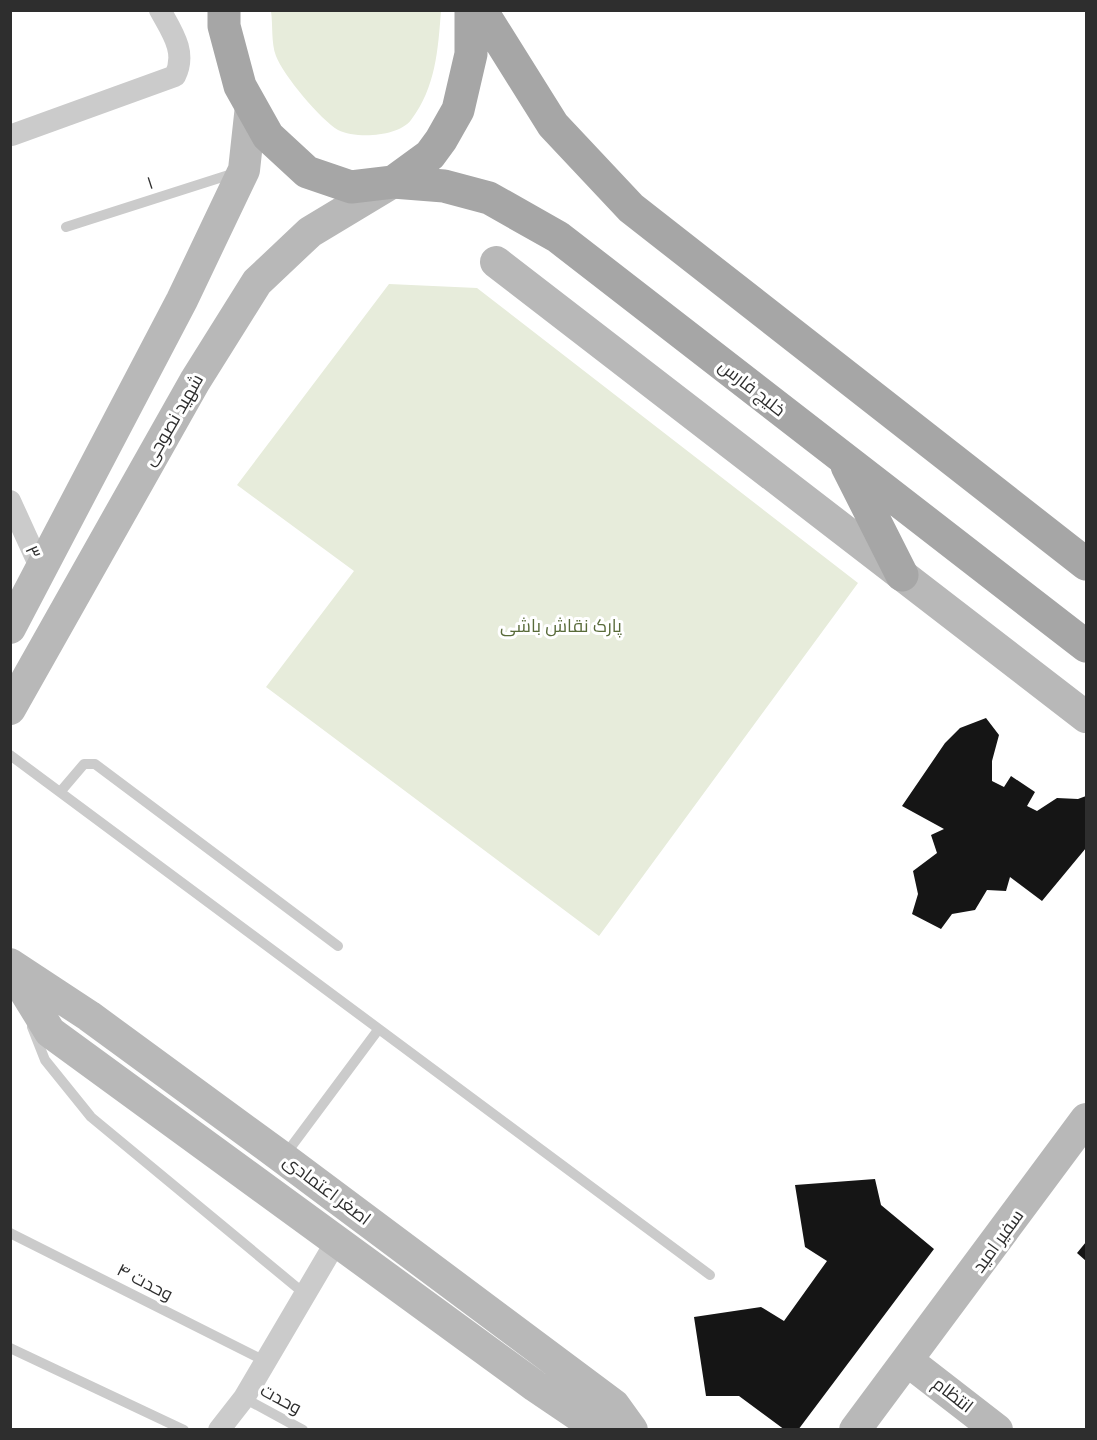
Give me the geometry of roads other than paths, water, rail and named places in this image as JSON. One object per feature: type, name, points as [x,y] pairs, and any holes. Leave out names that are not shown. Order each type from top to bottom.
[{"type":"main road","points":[[393,182],[430,155],[458,110],[471,54],[471,10]]},
{"type":"main road","points":[[481,10],[553,125],[632,208],[1086,564]]},
{"type":"main road","name":"خلیج فارس","points":[[221,16],[240,86],[251,106],[268,136],[307,172],[351,187],[393,182],[444,186],[489,198],[558,237],[1086,646]]},
{"type":"main road","points":[[844,459],[902,575]]},
{"type":"street","points":[[12,135],[175,76],[180,66],[179,44],[160,10]]},
{"type":"street","points":[[10,628],[152,358],[244,170],[251,106]]},
{"type":"street","name":"شهید نصوحی","points":[[10,709],[195,381],[257,282],[310,232],[393,182]]},
{"type":"street","points":[[496,262],[1086,717]]},
{"type":"street","points":[[152,358],[195,381]]},
{"type":"street","name":"۳","points":[[10,501],[41,570]]},
{"type":"street","name":"اصغر اعتمادی","points":[[10,964],[89,1017],[517,1332],[614,1405],[632,1430]]},
{"type":"street","name":"اصغر اعتمادی","points":[[10,969],[50,1032],[500,1360],[600,1430]]},
{"type":"street","name":"سفیر امید","points":[[909,1361],[1086,1119]]},
{"type":"street","points":[[219,1430],[244,1398],[336,1240]]},
{"type":"street","points":[[500,1360],[517,1332]]},
{"type":"street","points":[[855,1430],[909,1361]]},
{"type":"street","name":"انتظام","points":[[909,1361],[997,1430]]},
{"type":"lane","name":"۱","points":[[66,227],[244,170]]},
{"type":"lane","points":[[10,755],[710,1275]]},
{"type":"lane","points":[[61,791],[84,764],[94,764],[338,946]]},
{"type":"lane","points":[[10,974],[45,1060],[91,1117],[306,1295]]},
{"type":"lane","points":[[283,1158],[378,1030]]},
{"type":"lane","name":"وحدت ۴","points":[[10,1233],[265,1361]]},
{"type":"lane","points":[[10,1348],[184,1430]]},
{"type":"lane","name":"وحدت","points":[[244,1398],[303,1430]]},
{"type":"park label","name":"پارک نقاش باشی","points":[[561,626]]}]
